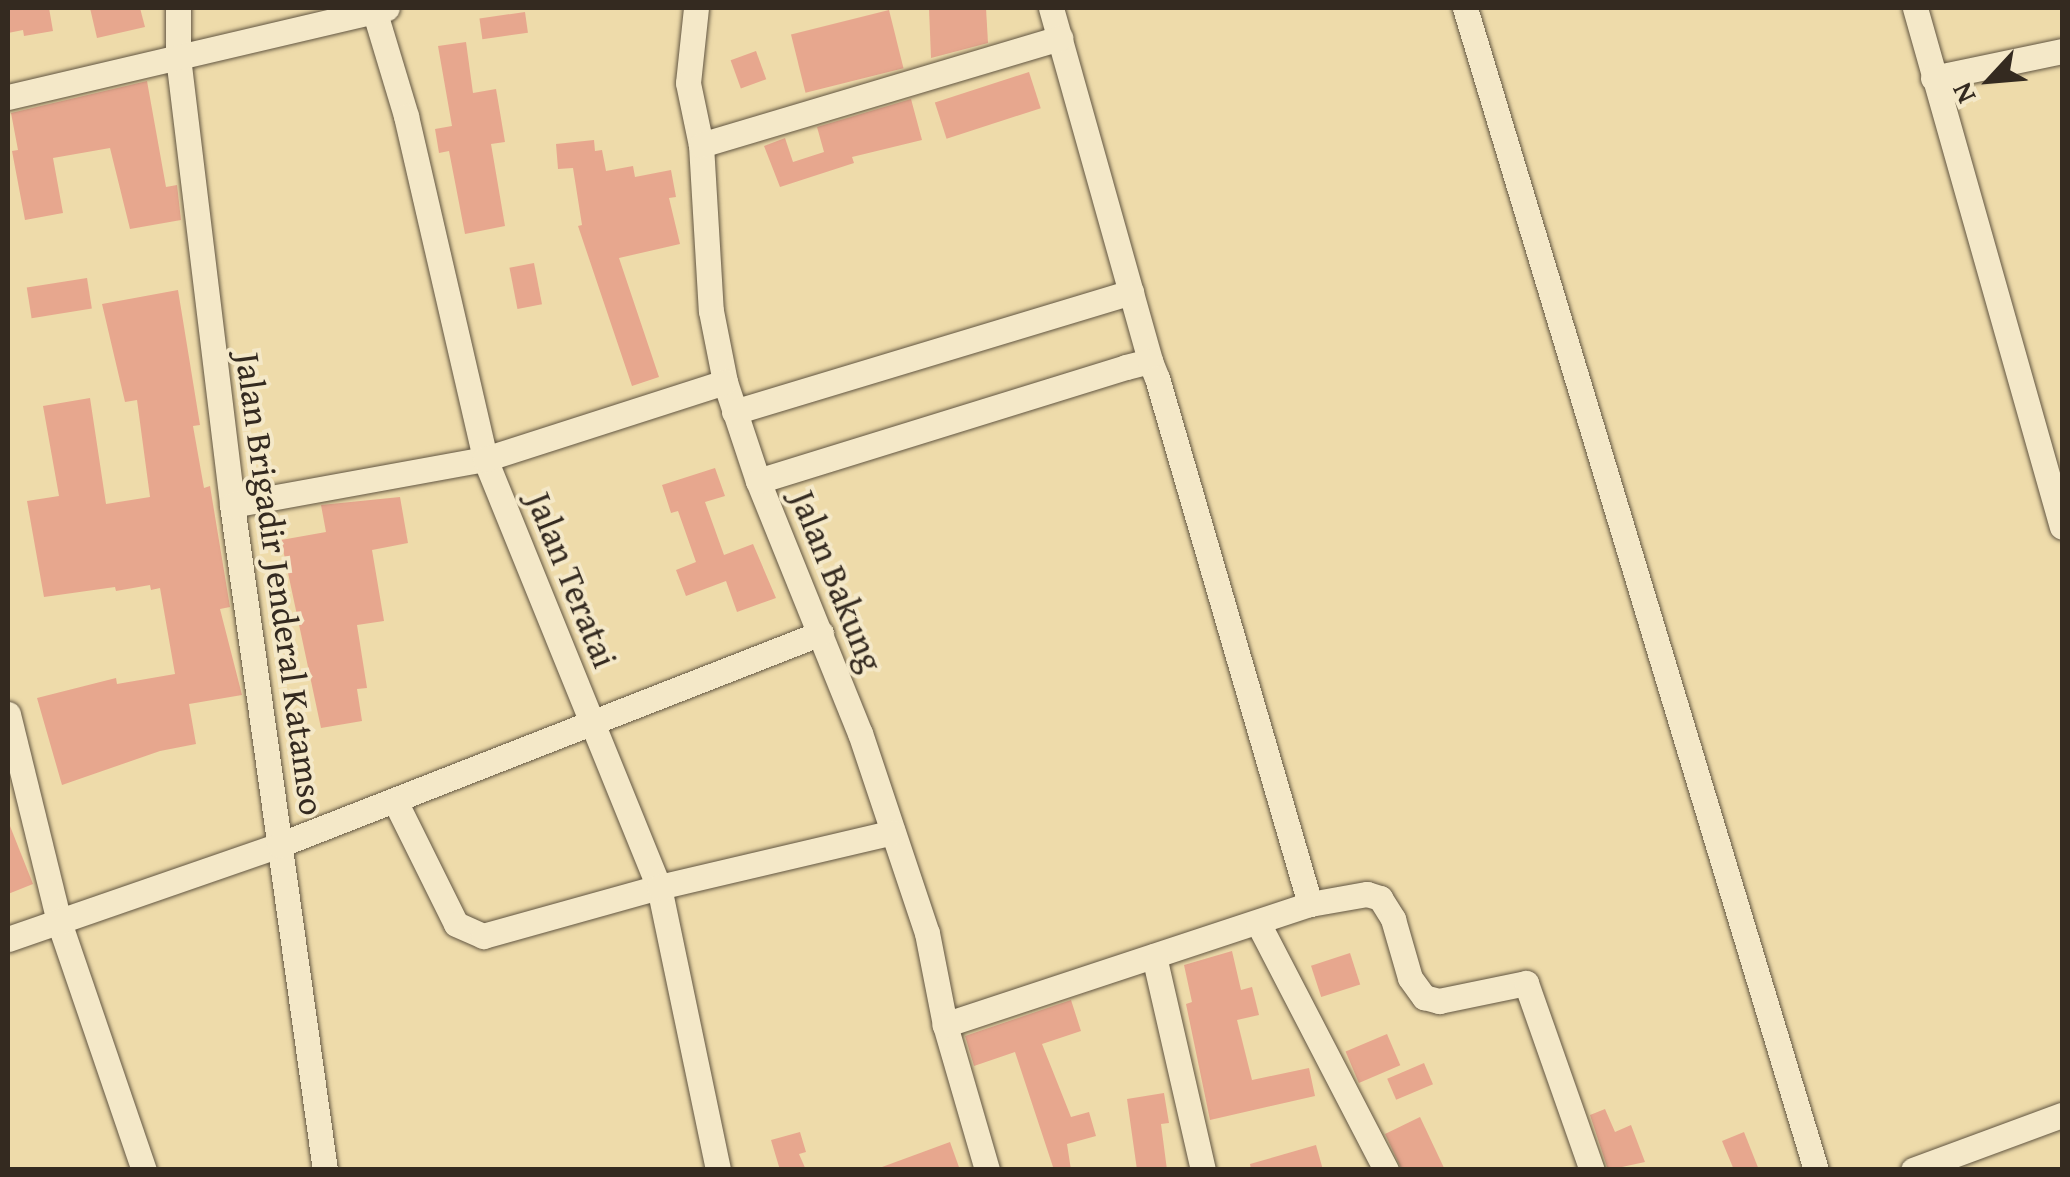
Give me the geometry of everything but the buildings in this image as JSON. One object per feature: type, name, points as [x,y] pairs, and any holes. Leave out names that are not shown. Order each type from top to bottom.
[{"type":"street","name":"Jalan Brigadir Jenderal Katamso","points":[[178,8],[178,57],[232,505],[325,1170]]},
{"type":"street","name":"Jalan Bakung","points":[[696,8],[688,83],[701,145],[711,311],[724,382],[758,481],[821,633],[927,933],[945,1026],[986,1170]]},
{"type":"street","points":[[1051,8],[1310,904]]},
{"type":"street","points":[[1465,8],[1816,1170]]},
{"type":"street","points":[[1916,8],[2062,527]]},
{"type":"street","points":[[8,98],[382,10]]},
{"type":"street","name":"Jalan Teratai","points":[[382,10],[485,459],[659,888],[718,1170]]},
{"type":"street","points":[[701,145],[1060,38]]},
{"type":"street","points":[[1933,78],[2062,51]]},
{"type":"street","points":[[734,412],[1131,292]]},
{"type":"street","points":[[758,481],[1150,360]]},
{"type":"street","points":[[232,505],[485,459],[724,382]]},
{"type":"street","points":[[8,940],[394,802],[821,633]]},
{"type":"street","points":[[8,714],[59,922],[144,1170]]},
{"type":"street","points":[[394,802],[456,924],[468,933],[483,936],[659,888],[893,832]]},
{"type":"street","points":[[945,1026],[1310,904],[1367,894],[1380,898],[1393,919],[1410,978],[1424,997],[1439,1002],[1526,983],[1592,1170]]},
{"type":"street","points":[[1258,922],[1386,1170]]},
{"type":"street","points":[[1154,956],[1203,1170]]},
{"type":"street","points":[[1913,1170],[1965,1159],[2062,1115]]}]
